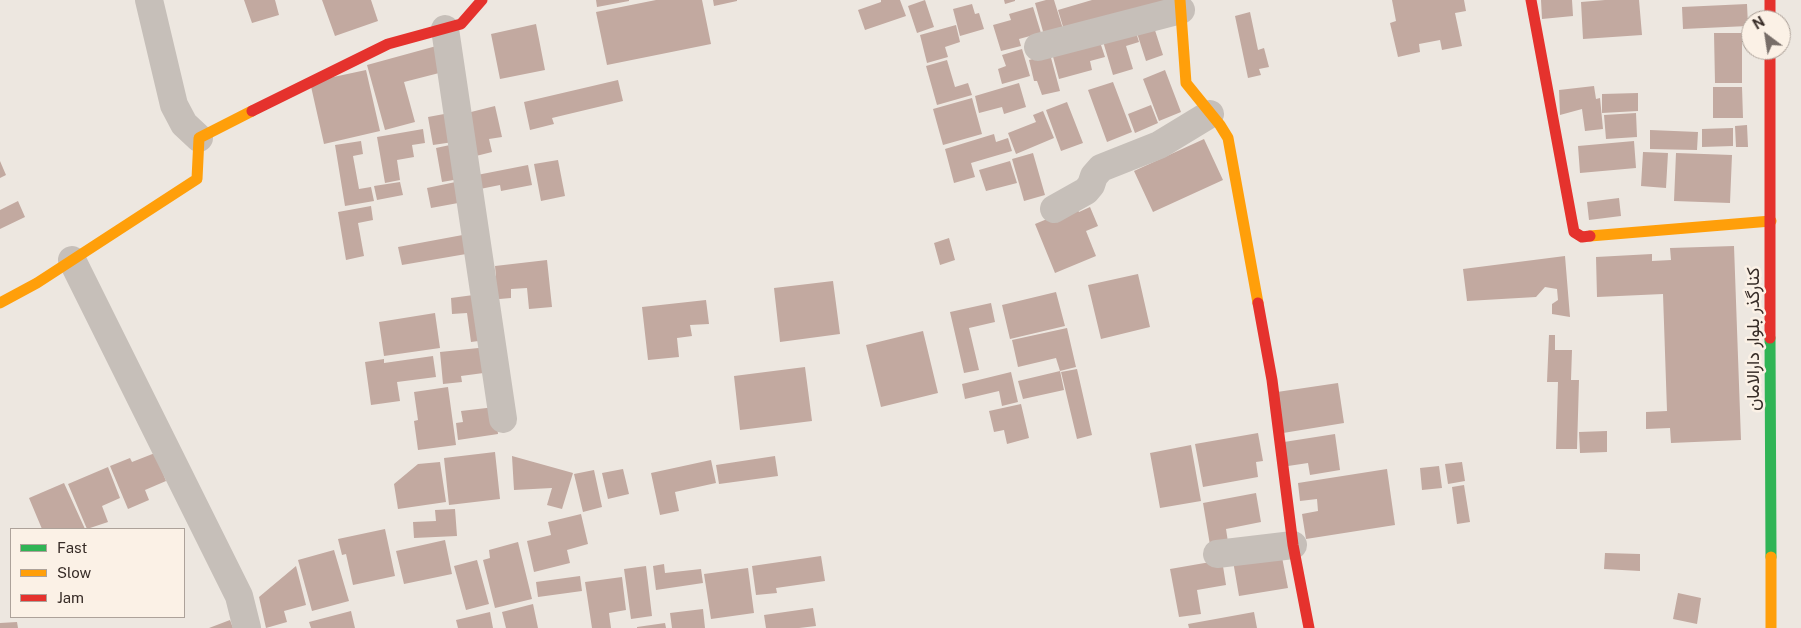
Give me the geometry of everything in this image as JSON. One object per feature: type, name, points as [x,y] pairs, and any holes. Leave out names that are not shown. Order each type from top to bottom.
[{"type":"street","points":[[0,304],[37,283],[197,179],[199,138],[184,124],[174,105],[149,0]]},
{"type":"street","points":[[199,138],[308,82],[388,44],[461,24],[482,0]]},
{"type":"street","points":[[1531,0],[1574,232],[1582,237],[1771,221]]},
{"type":"street","points":[[1038,47],[1180,5],[1186,83],[1220,125],[1228,138],[1272,380],[1293,545],[1309,628]]},
{"type":"street","points":[[445,29],[503,419]]},
{"type":"street","name":"کنارگذر بلوار دارالامان","points":[[1770,60],[1771,628]]},
{"type":"street","points":[[1054,209],[1086,191],[1101,168],[1158,146],[1210,114]]},
{"type":"street","points":[[72,260],[239,596],[247,628]]},
{"type":"street","points":[[1217,554],[1293,545]]},
{"type":"building","points":[[244,0],[275,0],[279,15],[252,23]]},
{"type":"building","points":[[322,0],[371,0],[378,21],[335,36]]},
{"type":"building","points":[[596,0],[629,0],[629,1],[597,7]]},
{"type":"building","points":[[656,0],[702,0],[711,44],[607,65],[596,12]]},
{"type":"building","points":[[713,0],[737,0],[737,1],[714,6]]},
{"type":"building","points":[[881,0],[900,0],[906,16],[865,30],[858,10],[881,2]]},
{"type":"building","points":[[925,0],[934,27],[917,33],[908,6]]},
{"type":"building","points":[[1004,0],[1015,0],[1015,1],[1005,4]]},
{"type":"building","points":[[1054,0],[1063,29],[1044,35],[1035,3]]},
{"type":"building","points":[[1092,0],[1170,0],[1064,30],[1058,10]]},
{"type":"building","points":[[1392,0],[1464,0],[1466,11],[1455,13],[1462,46],[1442,50],[1440,40],[1419,44],[1420,52],[1398,57],[1390,23],[1396,21]]},
{"type":"building","points":[[1541,0],[1572,0],[1573,16],[1542,19]]},
{"type":"building","points":[[1639,0],[1642,35],[1583,39],[1581,2]]},
{"type":"building","points":[[972,4],[975,14],[979,13],[984,29],[960,36],[953,9]]},
{"type":"building","points":[[1747,4],[1747,10],[1741,10],[1741,26],[1683,29],[1682,7]]},
{"type":"building","points":[[1033,7],[1041,33],[1019,39],[1021,46],[1001,51],[993,25],[1011,20],[1009,14]]},
{"type":"building","points":[[1250,12],[1258,50],[1264,48],[1269,67],[1259,69],[1261,75],[1248,78],[1235,16]]},
{"type":"building","points":[[1152,21],[1163,55],[1146,61],[1135,27]]},
{"type":"building","points":[[536,24],[545,70],[500,79],[491,34]]},
{"type":"building","points":[[956,25],[960,42],[945,47],[948,57],[927,63],[920,35]]},
{"type":"building","points":[[1135,29],[1139,42],[1126,46],[1133,69],[1113,75],[1102,38]]},
{"type":"building","points":[[1714,33],[1741,33],[1742,83],[1715,83]]},
{"type":"building","points":[[1099,39],[1105,57],[1090,61],[1092,70],[1059,79],[1052,53]]},
{"type":"building","points":[[440,45],[447,71],[404,82],[415,122],[385,130],[367,65]]},
{"type":"building","points":[[1022,49],[1030,76],[1002,84],[998,69],[1006,66],[1002,55]]},
{"type":"building","points":[[1050,54],[1060,91],[1042,95],[1037,81],[1034,81],[1029,60]]},
{"type":"building","points":[[947,60],[955,87],[968,83],[972,95],[937,105],[926,66]]},
{"type":"building","points":[[366,70],[380,131],[324,144],[310,82]]},
{"type":"building","points":[[1165,70],[1181,112],[1159,121],[1143,79]]},
{"type":"building","points":[[618,80],[623,101],[552,118],[554,124],[530,130],[524,102]]},
{"type":"building","points":[[1113,82],[1132,132],[1107,142],[1088,90]]},
{"type":"building","points":[[1019,83],[1026,107],[1004,114],[1002,107],[979,113],[975,96]]},
{"type":"building","points":[[1594,86],[1596,99],[1600,98],[1603,129],[1585,131],[1582,109],[1560,115],[1559,90]]},
{"type":"building","points":[[1713,87],[1742,87],[1743,118],[1713,118]]},
{"type":"building","points":[[1638,93],[1638,111],[1602,113],[1602,94]]},
{"type":"building","points":[[972,98],[982,134],[943,145],[933,109]]},
{"type":"building","points":[[1067,102],[1083,143],[1061,151],[1046,110]]},
{"type":"building","points":[[1151,105],[1158,123],[1135,133],[1128,114]]},
{"type":"building","points":[[495,106],[502,137],[489,139],[492,152],[476,156],[467,113]]},
{"type":"building","points":[[1043,111],[1054,138],[1016,154],[1008,133],[1036,122],[1033,115]]},
{"type":"building","points":[[455,112],[460,141],[433,145],[428,117]]},
{"type":"building","points":[[1636,113],[1637,137],[1606,139],[1604,115]]},
{"type":"building","points":[[1747,125],[1748,147],[1736,147],[1735,126]]},
{"type":"building","points":[[1733,128],[1733,146],[1702,147],[1702,129]]},
{"type":"building","points":[[423,129],[425,143],[412,145],[414,157],[397,160],[400,180],[385,183],[377,137]]},
{"type":"building","points":[[1650,130],[1698,132],[1697,150],[1650,149]]},
{"type":"building","points":[[994,134],[996,142],[1008,138],[1012,151],[971,163],[975,177],[954,183],[945,149]]},
{"type":"building","points":[[1204,139],[1223,180],[1153,212],[1134,171]]},
{"type":"building","points":[[361,141],[363,154],[353,156],[359,189],[371,187],[374,201],[345,206],[335,145]]},
{"type":"building","points":[[1634,141],[1636,168],[1580,173],[1578,146]]},
{"type":"building","points":[[459,143],[465,178],[442,182],[436,148]]},
{"type":"building","points":[[1643,152],[1668,153],[1666,188],[1641,186]]},
{"type":"building","points":[[1033,153],[1045,195],[1024,201],[1012,159]]},
{"type":"building","points":[[1676,153],[1732,155],[1730,203],[1674,201]]},
{"type":"building","points":[[558,160],[565,196],[541,201],[534,164]]},
{"type":"building","points":[[0,161],[6,175],[0,178]]},
{"type":"building","points":[[1010,161],[1017,183],[986,191],[979,170]]},
{"type":"building","points":[[528,165],[532,185],[501,191],[500,185],[480,189],[477,175]]},
{"type":"building","points":[[465,180],[469,201],[431,208],[427,188]]},
{"type":"building","points":[[400,182],[403,195],[377,200],[374,186]]},
{"type":"building","points":[[1619,198],[1621,216],[1589,220],[1587,202]]},
{"type":"building","points":[[18,201],[25,217],[0,229],[0,210]]},
{"type":"building","points":[[371,206],[373,220],[358,223],[364,256],[346,260],[338,212]]},
{"type":"building","points":[[1076,207],[1079,212],[1090,207],[1098,226],[1086,231],[1096,256],[1055,273],[1035,224]]},
{"type":"building","points":[[468,234],[472,253],[402,265],[398,247]]},
{"type":"building","points":[[949,238],[955,260],[940,265],[934,243]]},
{"type":"building","points":[[1734,246],[1741,440],[1671,443],[1670,428],[1646,429],[1646,412],[1667,411],[1663,294],[1597,297],[1596,257],[1652,254],[1652,261],[1671,260],[1670,248]]},
{"type":"building","points":[[1565,256],[1570,317],[1552,314],[1552,304],[1558,300],[1557,289],[1545,287],[1536,297],[1467,301],[1463,269]]},
{"type":"building","points":[[547,260],[552,307],[529,309],[527,288],[511,289],[511,298],[488,300],[486,277],[496,276],[495,266]]},
{"type":"building","points":[[1138,274],[1150,327],[1101,339],[1088,285]]},
{"type":"building","points":[[833,281],[840,334],[780,342],[774,288]]},
{"type":"building","points":[[1056,292],[1065,326],[1010,339],[1002,305]]},
{"type":"building","points":[[481,294],[486,340],[471,342],[467,313],[452,314],[451,298]]},
{"type":"building","points":[[706,300],[709,324],[690,325],[692,336],[677,338],[679,357],[648,360],[642,307]]},
{"type":"building","points":[[991,303],[995,322],[969,328],[979,370],[964,373],[950,312]]},
{"type":"building","points":[[435,313],[440,348],[384,356],[379,322]]},
{"type":"building","points":[[1067,328],[1076,367],[1060,371],[1056,358],[1018,367],[1012,340]]},
{"type":"building","points":[[923,331],[938,393],[881,407],[866,345]]},
{"type":"building","points":[[1549,335],[1555,335],[1555,350],[1572,350],[1571,380],[1579,380],[1577,449],[1556,449],[1558,382],[1547,382]]},
{"type":"building","points":[[488,347],[491,372],[461,376],[462,382],[443,384],[440,352]]},
{"type":"building","points":[[433,356],[436,377],[397,382],[400,401],[371,405],[365,362],[384,359],[384,363]]},
{"type":"building","points":[[805,367],[812,421],[740,430],[734,376]]},
{"type":"building","points":[[1077,369],[1092,435],[1077,439],[1061,372]]},
{"type":"building","points":[[1060,371],[1064,390],[1023,399],[1018,381]]},
{"type":"building","points":[[1011,372],[1018,402],[1002,406],[999,391],[965,399],[962,384]]},
{"type":"building","points":[[1338,383],[1344,423],[1283,433],[1277,392]]},
{"type":"building","points":[[448,387],[456,445],[418,450],[414,421],[418,420],[414,392]]},
{"type":"building","points":[[1021,404],[1029,438],[1007,444],[1004,430],[994,432],[989,411]]},
{"type":"building","points":[[495,407],[498,434],[458,440],[456,423],[463,422],[461,411]]},
{"type":"building","points":[[1607,431],[1607,452],[1580,453],[1579,432]]},
{"type":"building","points":[[1258,433],[1263,461],[1256,462],[1258,477],[1203,487],[1195,444]]},
{"type":"building","points":[[1335,434],[1340,470],[1310,475],[1308,463],[1288,466],[1284,442]]},
{"type":"building","points":[[1191,445],[1201,501],[1160,508],[1150,453]]},
{"type":"building","points":[[495,452],[500,499],[449,505],[444,458]]},
{"type":"building","points":[[155,453],[166,481],[145,490],[149,500],[128,509],[110,466],[130,458],[132,462]]},
{"type":"building","points":[[512,456],[573,473],[562,509],[547,505],[552,488],[514,490]]},
{"type":"building","points":[[775,456],[778,476],[719,484],[716,465]]},
{"type":"building","points":[[711,460],[716,483],[675,492],[679,511],[660,515],[651,473]]},
{"type":"building","points":[[440,462],[446,502],[398,509],[394,484],[418,464]]},
{"type":"building","points":[[1462,462],[1465,481],[1448,484],[1445,464]]},
{"type":"building","points":[[1439,466],[1442,488],[1422,490],[1420,468]]},
{"type":"building","points":[[108,467],[120,498],[102,506],[108,522],[87,528],[68,484]]},
{"type":"building","points":[[623,469],[629,494],[608,499],[602,473]]},
{"type":"building","points":[[1387,469],[1395,525],[1306,539],[1302,514],[1318,511],[1317,499],[1300,501],[1298,483]]},
{"type":"building","points":[[594,470],[602,507],[583,512],[574,474]]},
{"type":"building","points":[[64,483],[85,528],[42,528],[29,498]]},
{"type":"building","points":[[1464,485],[1470,522],[1457,524],[1452,487]]},
{"type":"building","points":[[1256,493],[1261,522],[1226,529],[1228,542],[1210,545],[1203,503]]},
{"type":"building","points":[[455,509],[457,536],[414,538],[413,522],[436,521],[435,510]]},
{"type":"building","points":[[581,514],[588,544],[567,550],[570,563],[534,572],[527,541],[551,535],[548,522]]},
{"type":"building","points":[[385,529],[395,576],[353,585],[346,554],[342,555],[338,539]]},
{"type":"building","points":[[445,540],[452,574],[404,584],[396,551]]},
{"type":"building","points":[[518,542],[532,599],[495,608],[483,560],[490,558],[489,550]]},
{"type":"building","points":[[334,550],[349,601],[312,611],[298,560]]},
{"type":"building","points":[[1281,552],[1288,588],[1239,596],[1233,561]]},
{"type":"building","points":[[1605,553],[1640,554],[1640,571],[1604,569]]},
{"type":"building","points":[[821,556],[825,581],[776,588],[777,593],[756,595],[752,566]]},
{"type":"building","points":[[477,560],[489,604],[466,610],[454,566]]},
{"type":"building","points":[[1222,560],[1226,585],[1197,590],[1201,614],[1179,617],[1170,569]]},
{"type":"building","points":[[664,564],[665,573],[701,569],[703,583],[656,590],[653,566]]},
{"type":"building","points":[[296,566],[306,605],[284,611],[287,622],[266,628],[259,597]]},
{"type":"building","points":[[646,566],[652,616],[631,619],[624,569]]},
{"type":"building","points":[[748,568],[754,613],[711,619],[704,574]]},
{"type":"building","points":[[580,576],[582,591],[538,597],[536,582]]},
{"type":"building","points":[[622,577],[626,610],[609,613],[611,628],[592,628],[585,582]]},
{"type":"building","points":[[1678,593],[1701,598],[1697,624],[1673,619]]},
{"type":"building","points":[[533,604],[538,628],[506,628],[502,612]]},
{"type":"building","points":[[813,608],[816,626],[766,628],[764,615]]},
{"type":"building","points":[[703,609],[705,628],[672,628],[670,613]]},
{"type":"building","points":[[351,611],[355,628],[311,628],[309,622]]},
{"type":"building","points":[[490,612],[493,628],[458,628],[456,620]]},
{"type":"building","points":[[1254,612],[1257,628],[1189,628],[1188,624]]},
{"type":"building","points":[[230,620],[233,628],[209,628]]},
{"type":"building","points":[[17,622],[18,628],[0,628],[0,623]]},
{"type":"building","points":[[665,623],[666,628],[637,628],[637,627]]},
{"type":"traffic: fast","points":[[1770,338],[1771,557]]},
{"type":"traffic: slow","points":[[1180,0],[1186,83],[1220,125],[1228,138],[1258,303]]},
{"type":"traffic: slow","points":[[0,303],[37,283],[197,179],[199,138],[252,111]]},
{"type":"traffic: slow","points":[[1590,236],[1771,221]]},
{"type":"traffic: slow","points":[[1771,557],[1771,628]]},
{"type":"traffic: jam","points":[[252,111],[388,44],[461,24],[482,0]]},
{"type":"traffic: jam","points":[[1531,0],[1574,232],[1582,237],[1590,236]]},
{"type":"traffic: jam","points":[[1770,0],[1770,10]]},
{"type":"traffic: jam","points":[[1770,60],[1770,338]]},
{"type":"traffic: jam","points":[[1258,303],[1272,380],[1293,545],[1309,628]]}]
